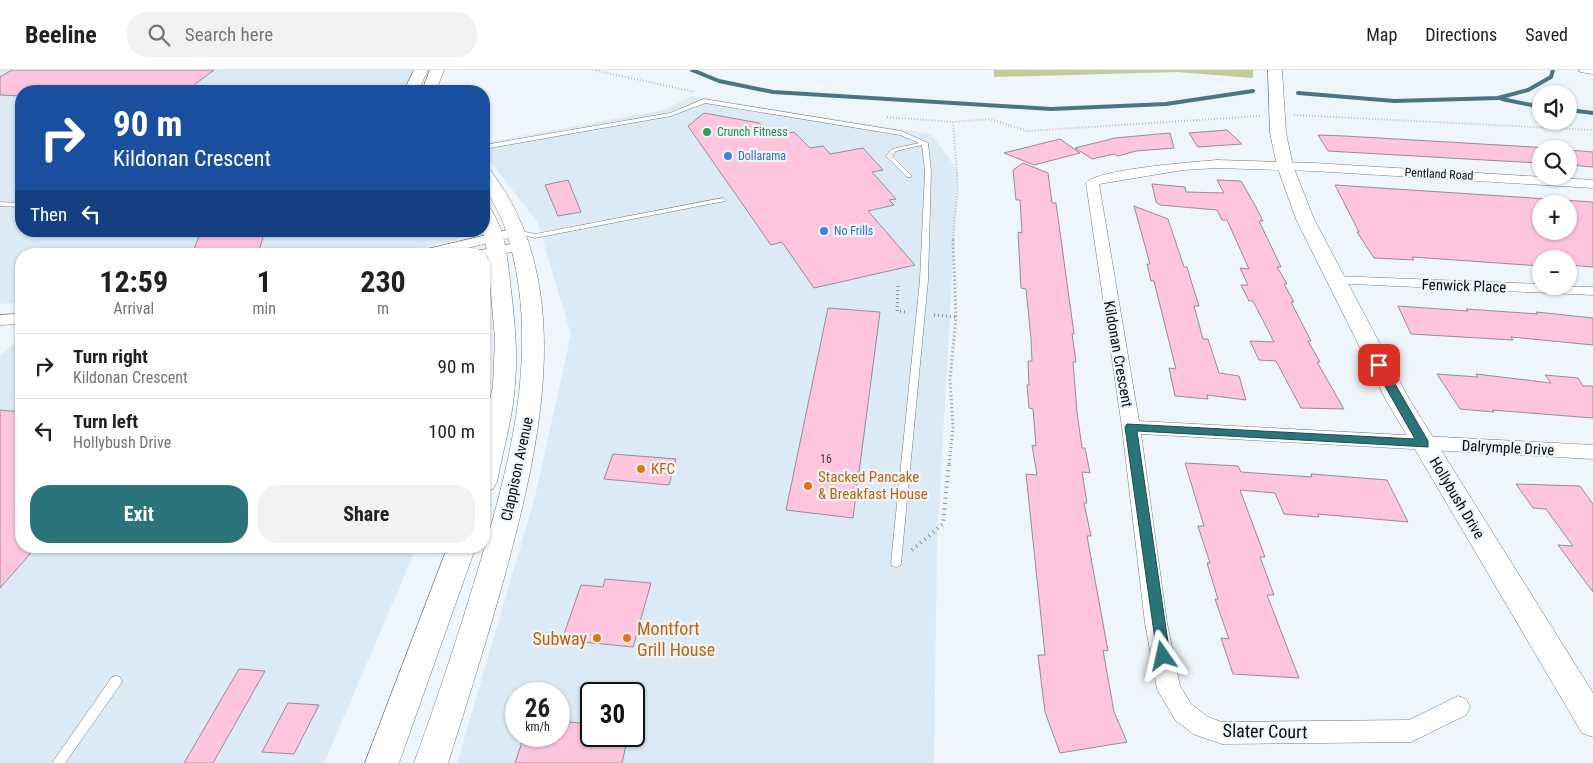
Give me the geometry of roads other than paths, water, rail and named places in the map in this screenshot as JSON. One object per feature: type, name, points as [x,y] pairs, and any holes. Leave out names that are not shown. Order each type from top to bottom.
[{"type":"main road","points":[[414,85],[421,70]]},
{"type":"main road","points":[[431,85],[437,70]]},
{"type":"main road","name":"Hollybush Drive","points":[[1276,98],[1278,133],[1285,166],[1305,219],[1369,348],[1424,444],[1593,722]]},
{"type":"main road","name":"Clappison Avenue","points":[[490,183],[509,210],[504,386],[490,453]]},
{"type":"main road","name":"Clappison Avenue","points":[[431,763],[460,681],[506,520],[525,446],[532,391],[533,341],[530,298],[507,243],[490,220]]},
{"type":"main road","points":[[382,763],[410,692],[460,553]]},
{"type":"street","points":[[1585,70],[1593,72]]},
{"type":"street","name":"Kildonan Crescent","points":[[1285,166],[1199,165],[1110,177],[1092,183],[1131,427],[1424,444]]},
{"type":"street","name":"Pentland Road","points":[[1285,166],[1593,184]]},
{"type":"street","points":[[469,248],[507,243]]},
{"type":"street","name":"Fenwick Place","points":[[1335,280],[1593,291]]},
{"type":"street","points":[[0,320],[15,319]]},
{"type":"street","name":"Slater Court","points":[[1131,427],[1158,633],[1169,689],[1183,712],[1201,726],[1222,733],[1411,731],[1458,707]]},
{"type":"street","name":"Dalrymple Drive","points":[[1424,444],[1593,452]]},
{"type":"lane","points":[[490,146],[671,114],[704,101],[900,133],[925,143]]},
{"type":"lane","points":[[909,176],[889,156],[894,150],[925,143]]},
{"type":"lane","points":[[896,562],[924,280],[928,172],[925,143]]},
{"type":"lane","points":[[507,243],[723,200]]},
{"type":"lane","points":[[0,204],[15,204]]},
{"type":"lane","points":[[58,763],[116,680]]},
{"type":"waterway","points":[[692,70],[719,81],[773,92],[1051,109],[1166,104],[1253,91]]},
{"type":"waterway","points":[[1298,93],[1394,101],[1498,98],[1528,90],[1551,77],[1553,70]]},
{"type":"waterway","points":[[1502,99],[1532,105]]},
{"type":"waterway","points":[[1577,111],[1593,113]]},
{"type":"place","name":"Crunch Fitness","points":[[707,132]]},
{"type":"place","name":"Dollarama","points":[[728,156]]},
{"type":"place","name":"No Frills","points":[[824,231]]},
{"type":"place","name":"KFC","points":[[641,469]]},
{"type":"place","name":"Stacked Pancake & Breakfast House","points":[[808,486]]},
{"type":"place","name":"Subway","points":[[597,638]]},
{"type":"place","name":"Montfort Grill House","points":[[627,638]]}]
